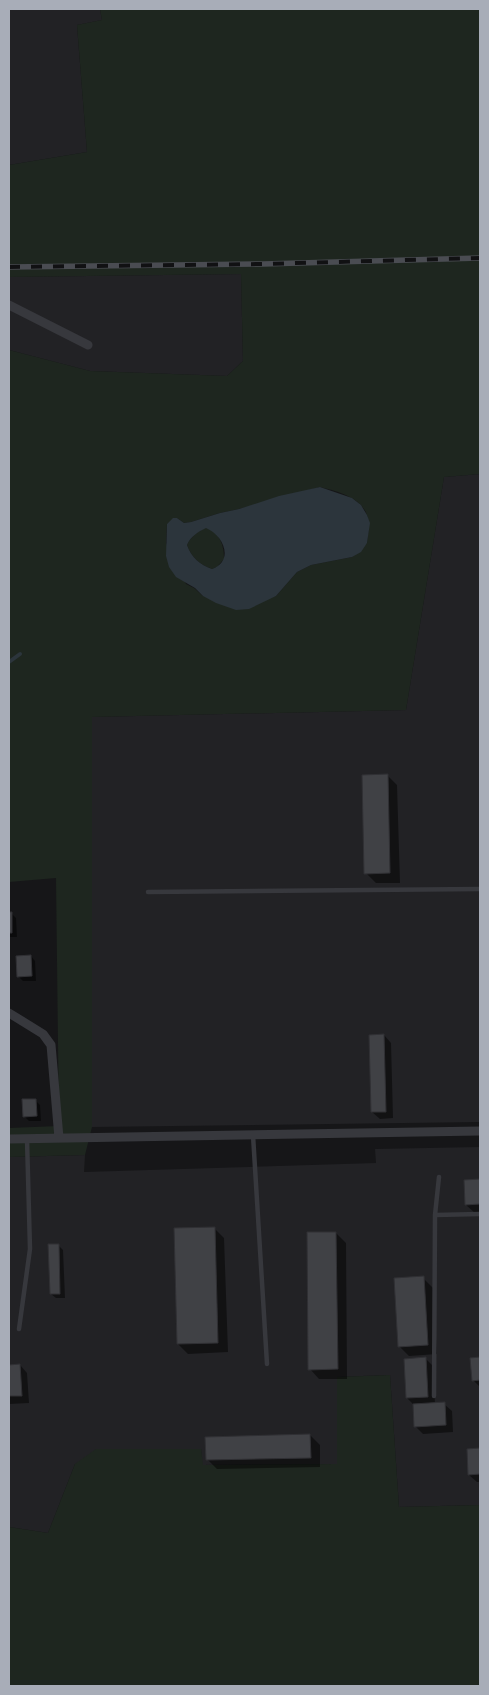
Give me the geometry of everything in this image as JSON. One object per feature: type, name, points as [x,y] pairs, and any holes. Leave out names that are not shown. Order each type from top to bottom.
[{"type":"street","points":[[9,305],[88,345]]},
{"type":"street","points":[[9,1013],[43,1034],[51,1045],[59,1138]]},
{"type":"street","points":[[9,1139],[480,1131]]},
{"type":"lane","points":[[148,892],[480,889]]},
{"type":"lane","points":[[253,1135],[266,1364]]},
{"type":"lane","points":[[19,1329],[30,1249],[27,1139]]},
{"type":"lane","points":[[434,1396],[435,1215],[439,1177]]},
{"type":"lane","points":[[435,1215],[480,1214]]},
{"type":"shaded area","points":[[9,9],[100,9],[102,20],[77,25],[87,152],[9,165]]},
{"type":"shaded area","points":[[100,9],[480,9],[480,474],[444,477],[406,710],[92,717],[92,1127],[85,1155],[9,1157],[9,1128],[59,1126],[56,878],[9,882],[9,350],[90,371],[227,376],[243,361],[241,274],[9,277],[9,165],[87,152],[77,25],[102,20]],"holes":[[[320,487],[354,499],[367,515],[369,525],[367,543],[352,557],[311,565],[297,572],[276,596],[270,598],[203,596],[186,584],[166,543],[167,524],[177,518],[184,523],[191,522]]]},
{"type":"shaded area","points":[[241,274],[243,361],[227,376],[90,371],[9,350],[9,277]]},
{"type":"shaded area","points":[[480,474],[480,1122],[92,1127],[92,717],[406,710],[444,477]]},
{"type":"shaded area","points":[[320,487],[352,498],[361,505],[370,523],[367,543],[361,552],[352,557],[311,565],[297,572],[276,596],[249,609],[236,610],[216,603],[176,577],[169,567],[166,556],[167,524],[173,518],[177,518],[184,523],[191,522],[279,496]],"holes":[[[206,528],[212,531],[221,542],[225,554],[219,565],[212,569],[196,560],[187,545],[193,537]]]},
{"type":"shaded area","points":[[206,527],[218,536],[223,549],[224,559],[217,567],[212,569],[196,560],[187,545],[193,537]]},
{"type":"shaded area","points":[[480,1147],[480,1505],[399,1507],[390,1375],[337,1377],[337,1464],[202,1465],[201,1449],[75,1464],[48,1533],[9,1527],[9,1157],[85,1155],[84,1172],[376,1163],[375,1149]]},
{"type":"shaded area","points":[[390,1375],[399,1507],[480,1505],[480,1686],[9,1686],[9,1527],[48,1533],[75,1464],[96,1449],[201,1449],[203,1465],[337,1464],[337,1377]]},
{"type":"building","points":[[388,774],[390,873],[364,874],[362,775]]},
{"type":"building","points":[[9,912],[12,912],[12,933],[9,933]]},
{"type":"building","points":[[31,955],[32,976],[17,977],[16,956]]},
{"type":"building","points":[[384,1034],[386,1112],[371,1112],[369,1035]]},
{"type":"building","points":[[22,1099],[36,1099],[37,1116],[23,1117]]},
{"type":"building","points":[[480,1179],[480,1204],[465,1205],[464,1180]]},
{"type":"building","points":[[215,1227],[218,1343],[177,1344],[174,1228]]},
{"type":"building","points":[[307,1232],[336,1232],[338,1369],[308,1370]]},
{"type":"building","points":[[48,1244],[59,1244],[60,1294],[50,1294]]},
{"type":"building","points":[[424,1276],[428,1345],[398,1347],[394,1278]]},
{"type":"building","points":[[426,1357],[428,1397],[406,1398],[404,1359]]},
{"type":"building","points":[[480,1357],[480,1380],[472,1381],[470,1358]]},
{"type":"building","points":[[20,1364],[22,1396],[9,1396],[9,1365]]},
{"type":"building","points":[[445,1402],[446,1425],[414,1427],[413,1404]]},
{"type":"building","points":[[310,1434],[311,1458],[206,1460],[205,1437]]},
{"type":"building","points":[[480,1448],[480,1474],[468,1475],[467,1449]]},
{"type":"waterway","points":[[9,662],[20,654]]},
{"type":"railway","points":[[9,267],[263,264],[480,258]]}]
